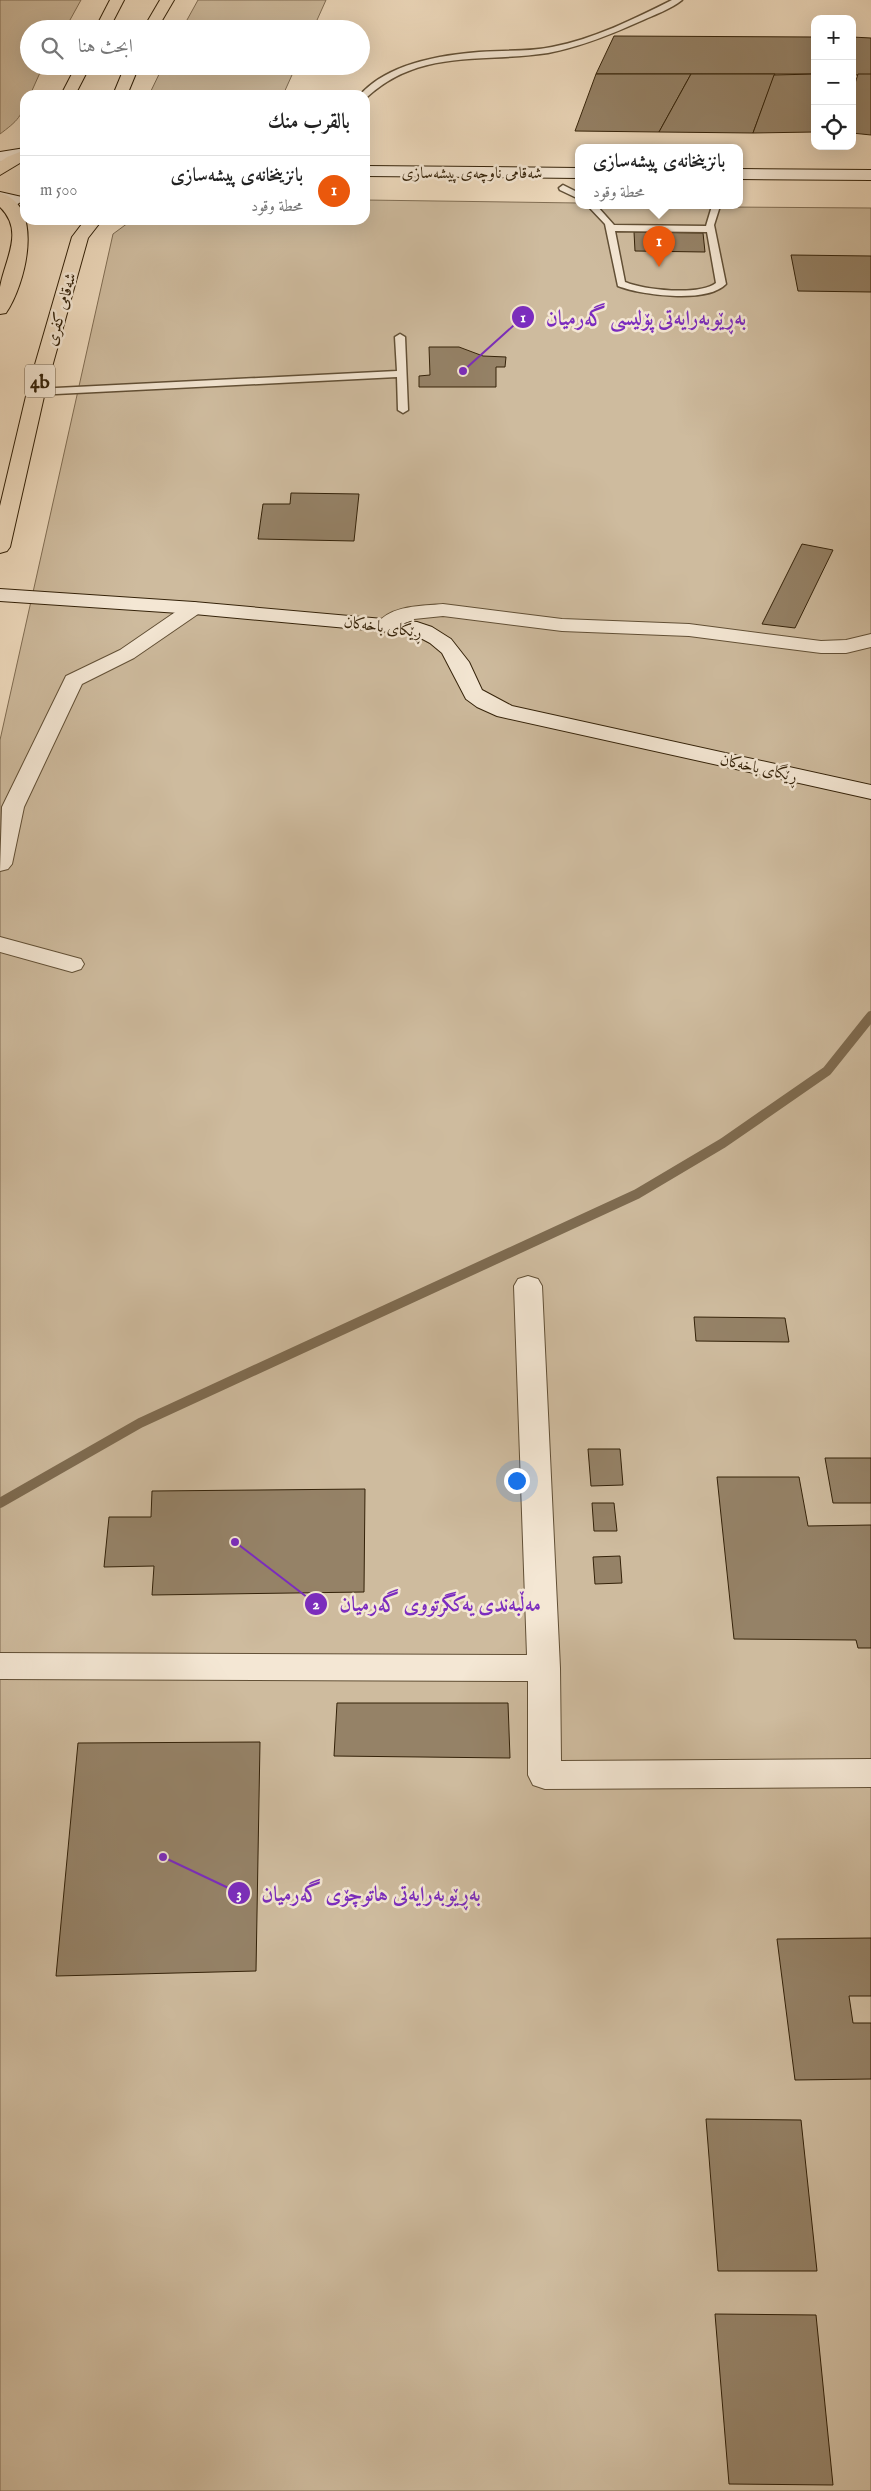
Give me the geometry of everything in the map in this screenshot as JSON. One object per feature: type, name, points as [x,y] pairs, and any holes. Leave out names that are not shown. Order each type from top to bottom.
[{"type":"highway","points":[[107,20],[117,0]]},
{"type":"highway","points":[[156,20],[168,0]]},
{"type":"highway","points":[[70,90],[78,75]]},
{"type":"highway","points":[[122,90],[128,75]]},
{"type":"highway","points":[[0,190],[10,199],[21,235],[20,247],[0,309]]},
{"type":"highway","name":"شەقامی کفری","points":[[0,547],[36,392],[80,237],[90,225]]},
{"type":"street","name":"شەقامی ناوچەی پیشەسازی","points":[[370,171],[575,173]]},
{"type":"street","points":[[743,174],[871,175]]},
{"type":"street","name":"شەقامی ناوچەی پیشەسازی","points":[[370,186],[571,188]]},
{"type":"street","points":[[743,190],[871,190]]},
{"type":"street","name":"ڕێگای باخەکان","points":[[0,596],[194,608],[417,628],[436,636],[450,650],[460,665],[473,693],[486,703],[505,711],[871,792]]},
{"type":"street","points":[[0,864],[13,807],[73,680],[126,654],[194,608]]},
{"type":"street","points":[[387,624],[399,617],[413,613],[443,610],[504,620],[562,625],[689,630],[821,647],[842,648],[857,646],[871,640]]},
{"type":"street","points":[[0,944],[72,964]]},
{"type":"street","points":[[528,1286],[544,1668],[545,1775],[871,1773]]},
{"type":"street","points":[[0,1666],[544,1668]]},
{"type":"lane","points":[[369,90],[377,83],[390,76],[441,61],[480,54],[549,50],[584,41],[678,0]]},
{"type":"lane","points":[[596,209],[604,216],[610,228],[621,284],[626,288],[643,291],[701,292],[715,290],[721,284],[711,229],[711,217],[715,209]]},
{"type":"lane","points":[[610,228],[711,229]]},
{"type":"lane","points":[[400,336],[403,410]]},
{"type":"lane","points":[[36,392],[402,374]]},
{"type":"shaded area","points":[[0,0],[81,0],[70,20],[20,20],[20,75],[39,75],[32,90],[20,90],[20,115],[11,126],[0,134]]},
{"type":"shaded area","points":[[198,0],[326,0],[317,20],[187,20]]},
{"type":"shaded area","points":[[159,75],[292,75],[285,90],[151,90]]},
{"type":"shaded area","points":[[370,200],[575,203],[575,209],[871,208],[871,2491],[0,2491],[0,740],[113,234],[125,225],[370,225]]},
{"type":"building","points":[[614,36],[811,37],[811,74],[596,74]]},
{"type":"building","points":[[856,37],[871,38],[871,75],[856,75]]},
{"type":"building","points":[[596,74],[691,74],[659,132],[575,131]]},
{"type":"building","points":[[691,74],[775,74],[753,133],[659,132]]},
{"type":"building","points":[[811,74],[811,132],[753,133],[774,75]]},
{"type":"building","points":[[858,74],[871,74],[871,135],[856,133],[856,80]]},
{"type":"building","points":[[634,232],[703,233],[705,252],[635,251]]},
{"type":"building","points":[[791,255],[871,256],[871,292],[798,291]]},
{"type":"building","points":[[429,347],[459,347],[483,356],[506,357],[505,367],[496,367],[496,387],[419,387],[419,376],[430,375]]},
{"type":"building","points":[[291,493],[359,494],[354,541],[258,539],[263,504],[290,504]]},
{"type":"building","points":[[802,544],[833,550],[795,628],[762,624]]},
{"type":"building","points":[[694,1317],[785,1318],[789,1342],[696,1341]]},
{"type":"building","points":[[588,1449],[620,1449],[623,1485],[591,1486]]},
{"type":"building","points":[[825,1458],[871,1458],[871,1503],[833,1503]]},
{"type":"building","points":[[717,1477],[799,1477],[808,1526],[871,1525],[871,1648],[858,1648],[856,1640],[734,1639]]},
{"type":"building","points":[[365,1489],[364,1592],[152,1595],[154,1566],[104,1567],[109,1517],[151,1517],[152,1491]]},
{"type":"building","points":[[592,1503],[614,1503],[617,1531],[594,1531]]},
{"type":"building","points":[[620,1556],[622,1583],[595,1584],[593,1557]]},
{"type":"building","points":[[337,1703],[508,1703],[510,1758],[334,1756]]},
{"type":"building","points":[[260,1742],[256,1971],[56,1976],[78,1743]]},
{"type":"building","points":[[871,1938],[871,1996],[849,1996],[853,2023],[871,2023],[871,2079],[795,2080],[777,1939]]},
{"type":"building","points":[[706,2119],[801,2120],[817,2271],[718,2271]]},
{"type":"building","points":[[715,2314],[816,2315],[833,2485],[729,2484]]},
{"type":"waterway","points":[[0,1503],[140,1423],[637,1194],[723,1143],[827,1071],[871,1016]]},
{"type":"place","name":"بانزینخانەی پیشەسازی","points":[[659,267]]},
{"type":"place","name":"بەڕێوبەرایەتی پۆلیسی گەرمیان","points":[[463,371]]},
{"type":"place","name":"مەڵبەندی یەکگرتووی گەرمیان","points":[[235,1542]]},
{"type":"place","name":"بەڕێوبەرایەتی هاتوچۆی گەرمیان","points":[[163,1857]]}]
